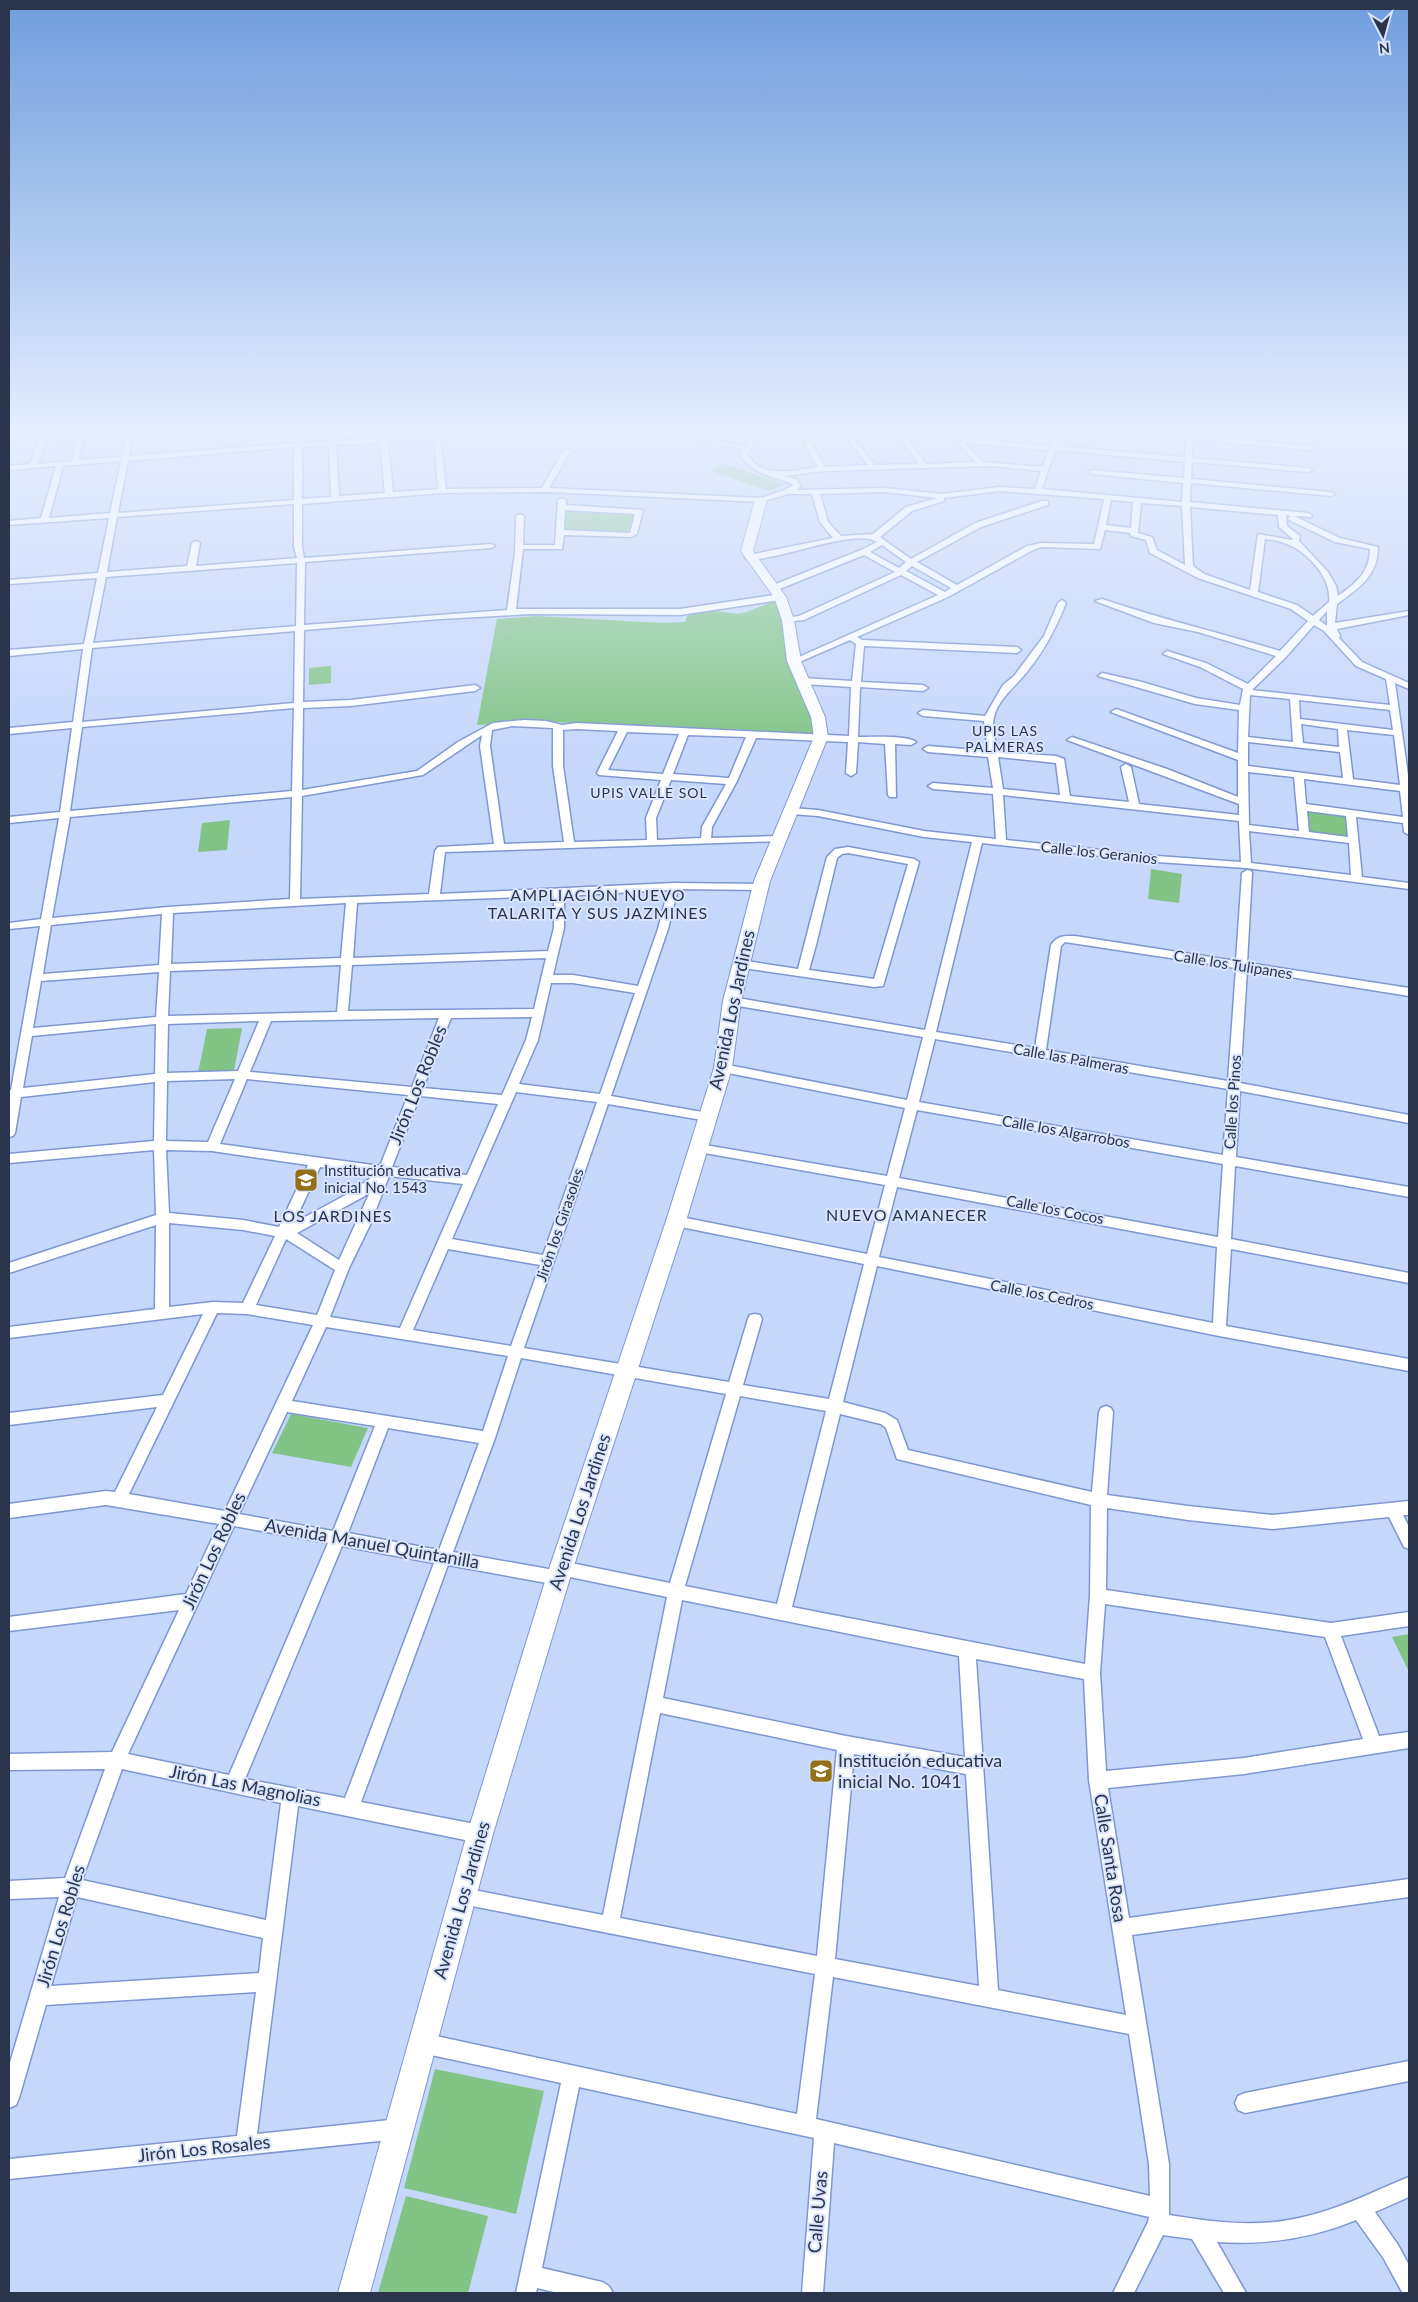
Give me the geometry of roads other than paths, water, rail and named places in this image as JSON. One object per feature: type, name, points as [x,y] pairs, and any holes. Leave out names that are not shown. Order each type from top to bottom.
[{"type":"street","points":[[9,1133],[12,1093],[37,978],[45,922],[65,814],[88,646],[109,540]]},
{"type":"street","points":[[295,902],[301,560],[298,540]]},
{"type":"street","points":[[511,613],[519,540]]},
{"type":"street","points":[[519,547],[559,548],[559,540]]},
{"type":"street","points":[[748,540],[746,551],[777,593],[788,620],[794,661],[818,717],[821,737]]},
{"type":"street","points":[[749,557],[832,540]]},
{"type":"street","points":[[788,620],[801,618],[901,571],[911,562],[951,540]]},
{"type":"street","points":[[794,661],[946,595],[1017,554],[1041,545],[1097,547],[1099,540]]},
{"type":"street","points":[[1149,540],[1153,551],[1201,576],[1294,607],[1328,628],[1359,664],[1409,686]]},
{"type":"street","points":[[1188,540],[1189,567],[1191,571]]},
{"type":"street","points":[[1254,594],[1260,540]]},
{"type":"street","points":[[1285,540],[1300,547]]},
{"type":"street","points":[[1295,540],[1328,578],[1334,593],[1328,628]]},
{"type":"street","points":[[1247,690],[1331,604],[1352,590],[1368,574],[1374,560],[1374,547],[1342,540]]},
{"type":"street","points":[[9,653],[300,627],[511,613],[680,612],[777,593],[882,542],[911,562],[957,588]]},
{"type":"street","points":[[191,568],[196,543]]},
{"type":"street","points":[[9,582],[491,546]]},
{"type":"street","points":[[864,552],[946,595]]},
{"type":"street","points":[[1099,601],[1163,623],[1200,630],[1282,654]]},
{"type":"street","points":[[1001,843],[998,791],[988,719],[994,705],[1006,687],[1017,678],[1048,636],[1062,603]]},
{"type":"street","points":[[1304,632],[1409,613]]},
{"type":"street","points":[[851,637],[860,643],[929,644],[1017,650]]},
{"type":"street","points":[[851,773],[860,643]]},
{"type":"street","points":[[1167,654],[1203,665],[1247,690],[1394,708]]},
{"type":"street","points":[[1102,676],[1139,684],[1195,701],[1243,708]]},
{"type":"street","points":[[1390,678],[1398,733],[1406,757],[1409,832]]},
{"type":"street","points":[[803,681],[922,688]]},
{"type":"street","points":[[9,731],[298,705],[351,703],[476,688]]},
{"type":"street","name":"Calle los Pinos","points":[[1219,1330],[1242,966],[1246,869],[1243,822],[1242,739],[1243,708],[1247,690]]},
{"type":"street","points":[[1294,697],[1298,745]]},
{"type":"street","points":[[1116,712],[1157,725],[1243,763],[1299,775],[1407,788]]},
{"type":"street","points":[[923,713],[988,719]]},
{"type":"street","points":[[1296,721],[1398,733]]},
{"type":"street","points":[[9,820],[296,794],[420,773],[461,744],[495,724],[541,724],[560,728],[577,726],[684,733],[854,738],[911,742]]},
{"type":"street","points":[[1342,727],[1348,781]]},
{"type":"street","points":[[488,728],[485,746],[499,847]]},
{"type":"street","points":[[560,728],[558,728],[558,766],[570,846]]},
{"type":"street","points":[[624,729],[602,773],[732,781]]},
{"type":"street","points":[[652,843],[651,818],[684,733]]},
{"type":"street","points":[[706,841],[707,827],[732,781],[752,735]]},
{"type":"street","name":"Avenida Los Jardines","points":[[354,2293],[480,1834],[560,1573],[676,1221],[723,1068],[732,1001],[761,887],[821,737]]},
{"type":"street","points":[[1242,739],[1344,750]]},
{"type":"street","points":[[890,740],[893,796]]},
{"type":"street","points":[[1072,740],[1164,771],[1243,802]]},
{"type":"street","points":[[928,749],[1056,758],[1061,761],[1065,799]]},
{"type":"street","points":[[1126,767],[1135,806]]},
{"type":"street","points":[[1299,775],[1304,835]]},
{"type":"street","points":[[933,786],[1135,806],[1243,822],[1304,835],[1354,841]]},
{"type":"street","points":[[1303,807],[1408,821]]},
{"type":"street","name":"Calle los Geranios","points":[[790,811],[818,812],[924,834],[1409,886]]},
{"type":"street","points":[[1351,813],[1356,879]]},
{"type":"street","points":[[434,897],[440,851],[442,849],[779,839]]},
{"type":"street","points":[[783,1613],[833,1406],[894,1182],[978,840]]},
{"type":"street","points":[[740,964],[802,973],[880,983],[914,862],[848,850],[839,851],[832,857],[812,945],[802,973]]},
{"type":"street","points":[[9,926],[168,910],[295,902],[559,893],[674,886],[761,887]]},
{"type":"street","name":"Jirón los Girasoles","points":[[350,1808],[445,1558],[488,1438],[663,929],[674,886]]},
{"type":"street","points":[[405,1333],[532,1040],[559,928],[559,893]]},
{"type":"street","points":[[342,1015],[352,900]]},
{"type":"street","points":[[162,1314],[161,1077],[168,910]]},
{"type":"street","name":"Calle los Tulipanes","points":[[1040,1054],[1058,942],[1062,939],[1075,939],[1409,992]]},
{"type":"street","points":[[37,978],[165,968],[554,954]]},
{"type":"street","points":[[547,978],[573,979],[642,990]]},
{"type":"street","name":"Calle las Palmeras","points":[[732,1001],[1234,1086],[1409,1119]]},
{"type":"street","points":[[26,1033],[162,1020],[342,1015],[539,1013]]},
{"type":"street","name":"Jirón Los Robles","points":[[9,2098],[71,1887],[117,1760],[322,1320],[342,1268],[363,1225],[446,1015]]},
{"type":"street","points":[[212,1147],[267,1017]]},
{"type":"street","name":"Calle los Algarrobos","points":[[723,1068],[913,1105],[1229,1162],[1409,1192]]},
{"type":"street","points":[[12,1093],[161,1077],[243,1075],[506,1100]]},
{"type":"street","points":[[512,1087],[604,1099],[708,1117]]},
{"type":"street","points":[[9,1160],[160,1145],[212,1147],[383,1173],[472,1180]]},
{"type":"street","name":"Calle los Cocos","points":[[699,1148],[1225,1242],[1409,1278]]},
{"type":"street","points":[[248,1309],[316,1162]]},
{"type":"street","points":[[284,1234],[358,1194],[383,1173]]},
{"type":"street","points":[[9,1268],[94,1242],[163,1218],[259,1228],[284,1234],[304,1243],[342,1268]]},
{"type":"street","name":"Calle los Cedros","points":[[676,1221],[1219,1330],[1409,1365]]},
{"type":"street","points":[[444,1243],[548,1261]]},
{"type":"street","points":[[120,1499],[213,1307]]},
{"type":"street","points":[[9,1333],[213,1307],[248,1309],[405,1333],[833,1406],[885,1419],[892,1424],[902,1454],[1099,1500],[1188,1513],[1273,1522],[1409,1508]]},
{"type":"street","points":[[610,1925],[676,1591],[755,1319]]},
{"type":"street","points":[[9,1419],[167,1400]]},
{"type":"street","points":[[282,1406],[488,1438]]},
{"type":"street","name":"Calle Santa Rosa","points":[[1106,1412],[1099,1500],[1098,1596],[1092,1674],[1098,1780],[1159,2164],[1159,2217],[1123,2293]]},
{"type":"street","points":[[234,1785],[338,1538],[383,1422]]},
{"type":"street","name":"Avenida Manuel Quintanilla","points":[[9,1511],[106,1498],[120,1499],[445,1558],[676,1591],[1092,1674]]},
{"type":"street","points":[[1393,1510],[1409,1542]]},
{"type":"street","points":[[1098,1596],[1331,1630],[1409,1619]]},
{"type":"street","points":[[9,1624],[191,1601]]},
{"type":"street","points":[[1331,1630],[1374,1746]]},
{"type":"street","points":[[967,1650],[989,1998]]},
{"type":"street","points":[[653,1704],[846,1744],[975,1767]]},
{"type":"street","points":[[1098,1780],[1244,1766],[1409,1740]]},
{"type":"street","points":[[805,2126],[824,1967],[846,1744]]},
{"type":"street","name":"Jirón Las Magnolias","points":[[9,1762],[117,1760],[480,1834]]},
{"type":"street","points":[[246,2144],[291,1795]]},
{"type":"street","points":[[9,1890],[71,1887],[274,1931]]},
{"type":"street","points":[[1120,1928],[1409,1888]]},
{"type":"street","points":[[463,1897],[1136,2026]]},
{"type":"street","points":[[39,1996],[267,1982]]},
{"type":"street","points":[[422,2043],[805,2126],[1159,2217],[1198,2230],[1269,2232],[1316,2225],[1409,2187]]},
{"type":"street","points":[[1245,2103],[1409,2072]]},
{"type":"street","points":[[572,2075],[528,2284],[602,2293]]},
{"type":"street","name":"Jirón Los Rosales","points":[[9,2169],[399,2129]]},
{"type":"street","name":"Calle Uvas","points":[[812,2293],[824,2131]]},
{"type":"street","points":[[1359,2208],[1391,2252],[1409,2285]]},
{"type":"street","points":[[1198,2230],[1236,2293]]},
{"type":"place","name":"Institución educativa inicial No. 1543","points":[[306,1180]]},
{"type":"place","name":"Institución educativa inicial No. 1041","points":[[821,1771]]},
{"type":"district","name":"UPIS LAS PALMERAS","points":[[1005,740]]},
{"type":"district","name":"UPIS VALLE SOL","points":[[649,793]]},
{"type":"district","name":"AMPLIACIÓN NUEVO TALARITA Y SUS JAZMINES","points":[[598,904]]},
{"type":"district","name":"NUEVO AMANECER","points":[[907,1215]]},
{"type":"district","name":"LOS JARDINES","points":[[333,1216]]}]
